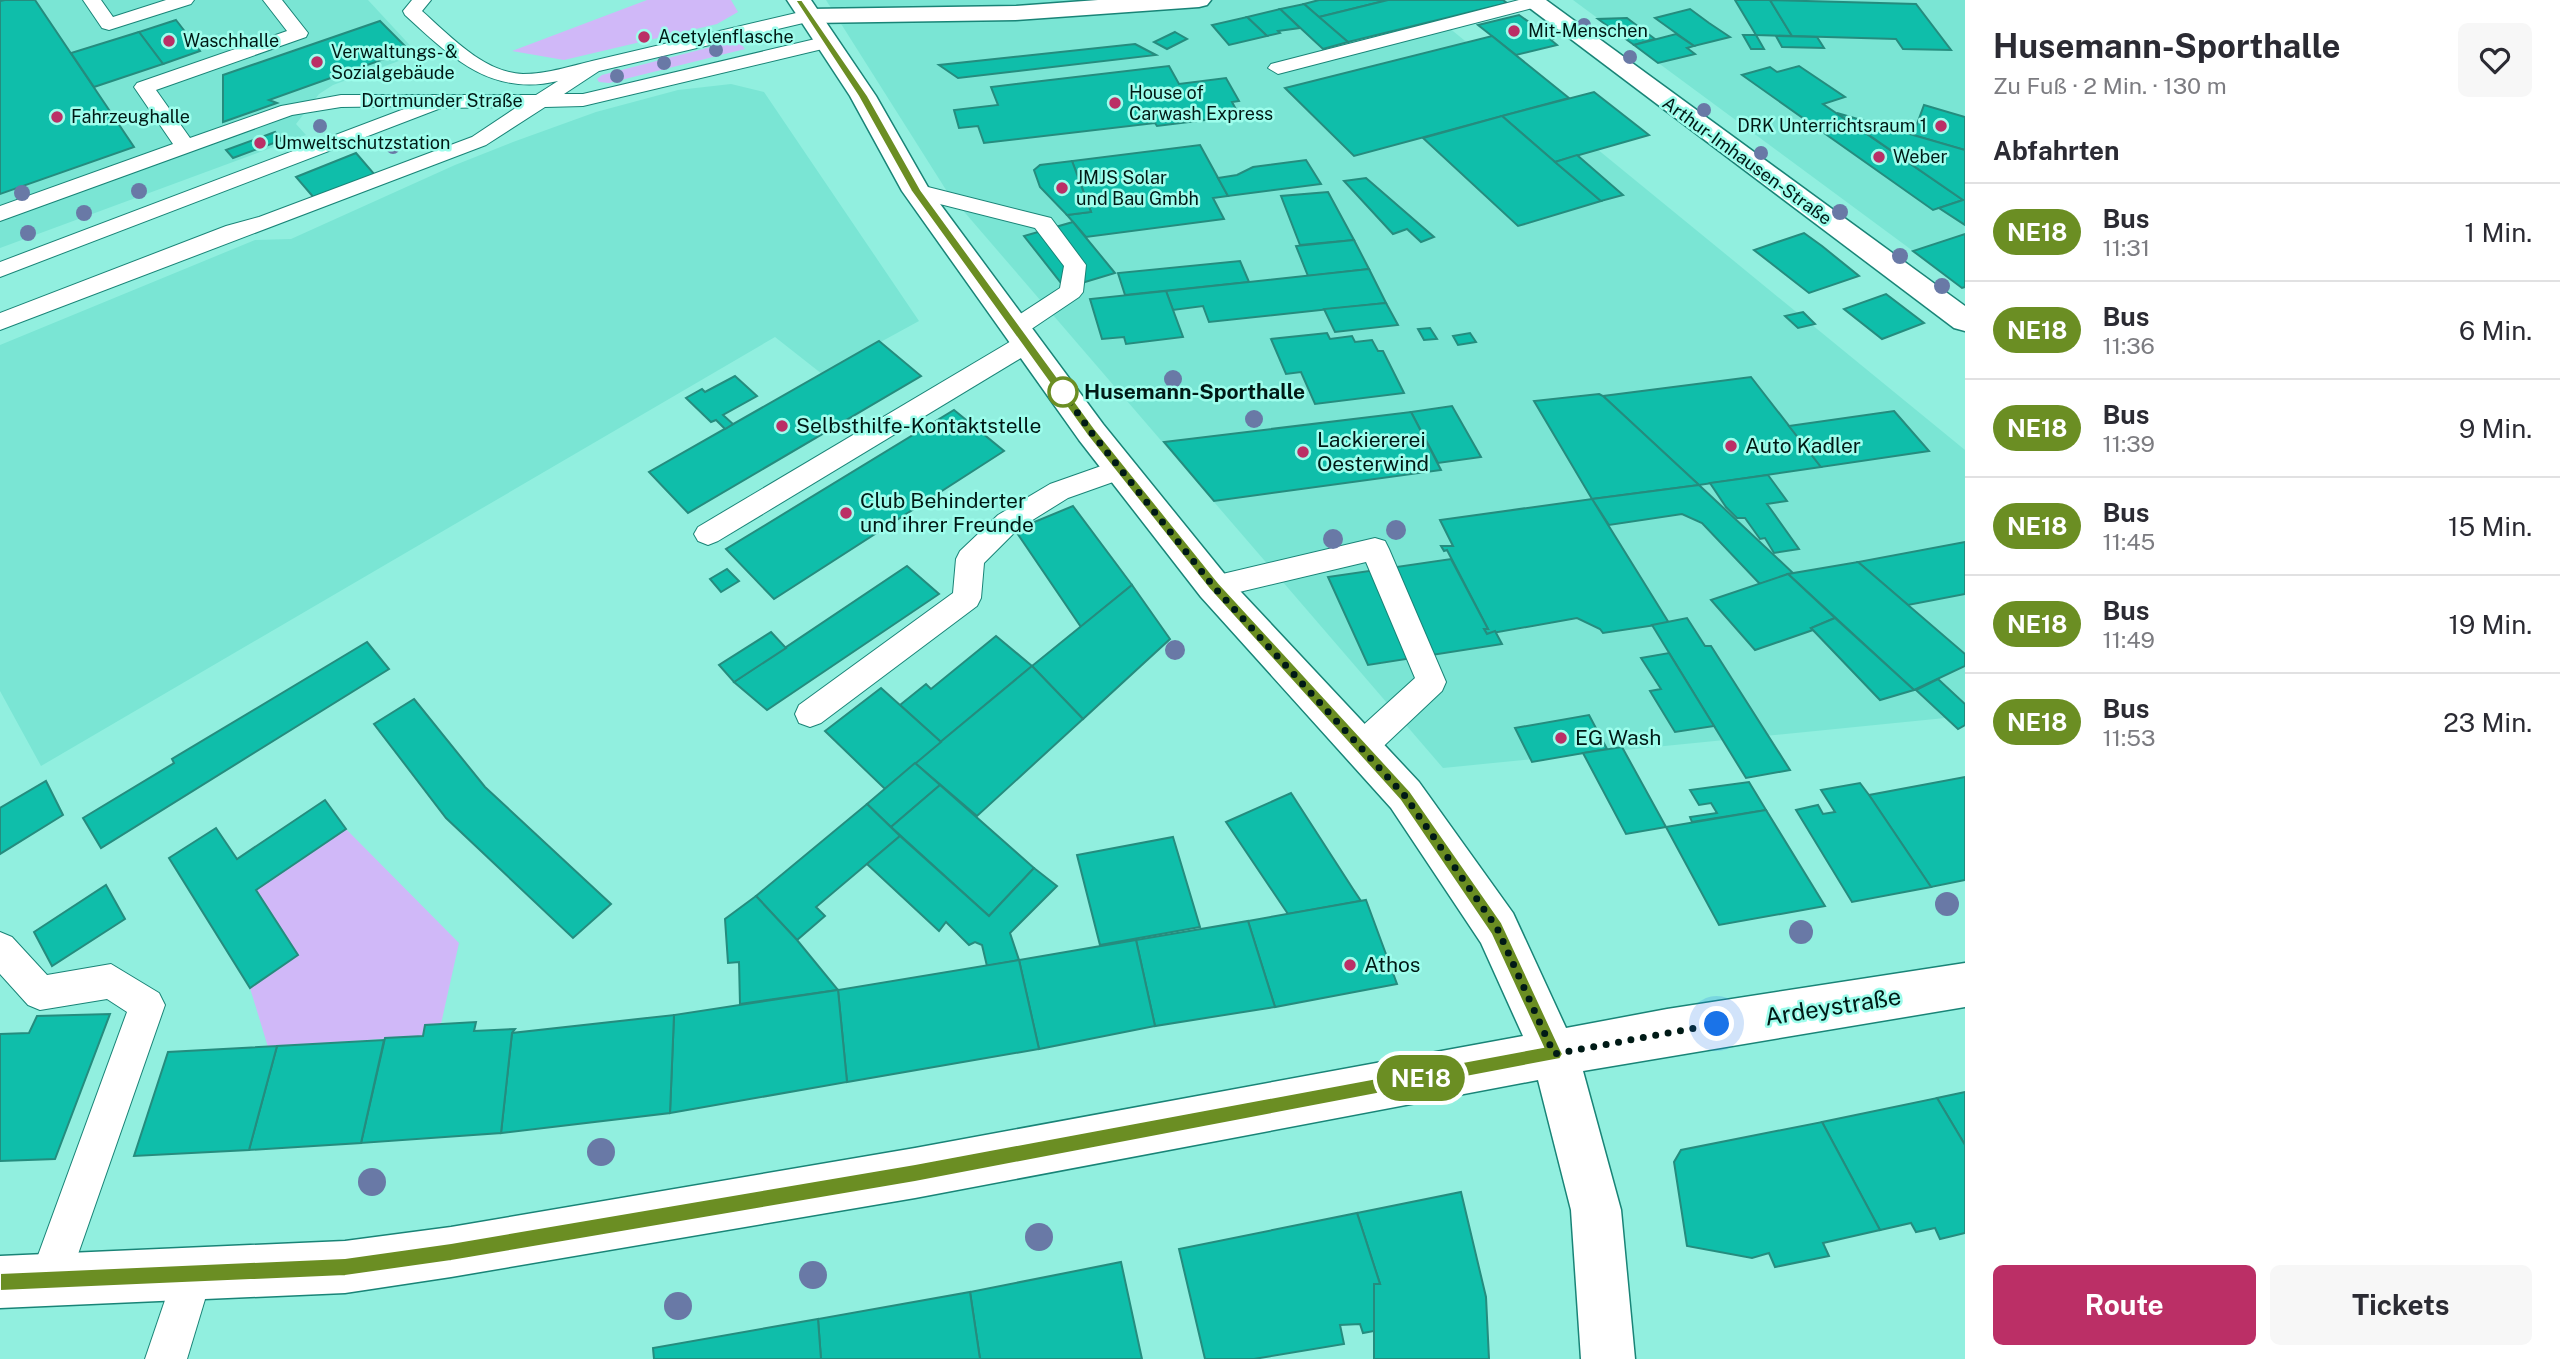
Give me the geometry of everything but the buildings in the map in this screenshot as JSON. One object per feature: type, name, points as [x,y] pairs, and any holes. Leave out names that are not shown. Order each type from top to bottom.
[{"type":"main road","points":[[804,8],[955,14],[1016,13],[1184,1]]},
{"type":"main road","name":"Arthur-Imhausen-Straße","points":[[1532,1],[1964,319]]},
{"type":"main road","points":[[804,8],[863,96],[916,191],[1121,469],[1214,587],[1405,796],[1497,928],[1554,1054],[1591,1183],[1608,1359]]},
{"type":"main road","points":[[828,42],[955,14]]},
{"type":"main road","name":"Ardeystraße","points":[[0,1282],[192,1276],[345,1267],[465,1250],[915,1173],[1667,1032],[1965,985]]},
{"type":"lane","points":[[92,0],[109,24],[185,0]]},
{"type":"lane","points":[[184,147],[144,87],[299,33],[272,0]]},
{"type":"lane","points":[[422,0],[412,11],[469,60],[489,71],[536,80],[592,66]]},
{"type":"lane","points":[[1278,68],[1532,1]]},
{"type":"lane","name":"Dortmunder Straße","points":[[538,102],[592,66],[804,8]]},
{"type":"lane","name":"Dortmunder Straße","points":[[0,214],[288,110],[341,101],[386,99],[442,103],[583,100],[828,42]]},
{"type":"lane","points":[[0,322],[234,231],[267,222],[480,141],[538,102]]},
{"type":"lane","points":[[0,270],[442,103]]},
{"type":"lane","points":[[708,534],[1021,336],[1071,292],[1075,265],[1043,223],[916,191]]},
{"type":"lane","points":[[810,714],[967,598],[970,559],[1009,522],[1059,491],[1121,469]]},
{"type":"lane","points":[[1214,587],[1375,549],[1431,682],[1360,748]]},
{"type":"lane","points":[[0,949],[40,993],[111,981],[147,1005],[49,1280]]},
{"type":"lane","points":[[166,1359],[192,1276]]},
{"type":"shaded area","points":[[0,0],[368,0],[418,54],[333,85],[319,94],[296,124],[306,135],[0,248]]},
{"type":"shaded area","points":[[647,0],[731,0],[738,12],[717,24],[564,60],[512,51]]},
{"type":"shaded area","points":[[826,0],[1415,0],[1965,450],[1965,716],[1443,768],[948,193]]},
{"type":"shaded area","points":[[1573,0],[1965,0],[1965,290],[1913,251]]},
{"type":"shaded area","points":[[738,40],[745,49],[609,83],[599,82],[597,79],[602,75]]},
{"type":"shaded area","points":[[731,84],[764,92],[919,321],[822,374],[775,337],[41,766],[0,691],[0,345],[255,240],[291,239],[455,165],[596,112],[678,90]]},
{"type":"shaded area","points":[[346,829],[459,943],[441,1024],[425,1025],[423,1036],[268,1047],[250,988],[297,954],[256,890]]},
{"type":"bus line","name":"NE18","points":[[0,1282],[96,1276],[192,1276],[345,1267],[451,1252],[915,1173],[1554,1054],[1497,928],[1405,796],[1214,587],[1091,432],[916,191],[863,96],[799,0]]},
{"type":"place","name":"Mit-Menschen","points":[[1514,31]]},
{"type":"place","name":"Acetylenflasche","points":[[644,37]]},
{"type":"place","name":"Waschhalle","points":[[169,41]]},
{"type":"place","name":"Verwaltungs- & Sozialgebäude","points":[[317,62]]},
{"type":"place","name":"House of Carwash Express","points":[[1115,103]]},
{"type":"place","name":"Fahrzeughalle","points":[[57,117]]},
{"type":"place","name":"DRK Unterrichtsraum 1","points":[[1941,126]]},
{"type":"place","name":"Umweltschutzstation","points":[[260,143]]},
{"type":"place","name":"Weber","points":[[1879,157]]},
{"type":"place","name":"JMJS Solar und Bau Gmbh","points":[[1062,188]]},
{"type":"place","name":"Husemann-Sporthalle","points":[[1063,392]]},
{"type":"place","name":"Selbsthilfe-Kontaktstelle","points":[[782,426]]},
{"type":"place","name":"Auto Kadler","points":[[1731,446]]},
{"type":"place","name":"Lackiererei Oesterwind","points":[[1303,452]]},
{"type":"place","name":"Club Behinderter und ihrer Freunde","points":[[846,513]]},
{"type":"place","name":"EG Wash","points":[[1561,738]]},
{"type":"place","name":"Athos","points":[[1350,965]]},
{"type":"route","points":[[1063,392],[1091,432],[1214,587],[1405,796],[1497,928],[1554,1054],[1717,1024]]}]
